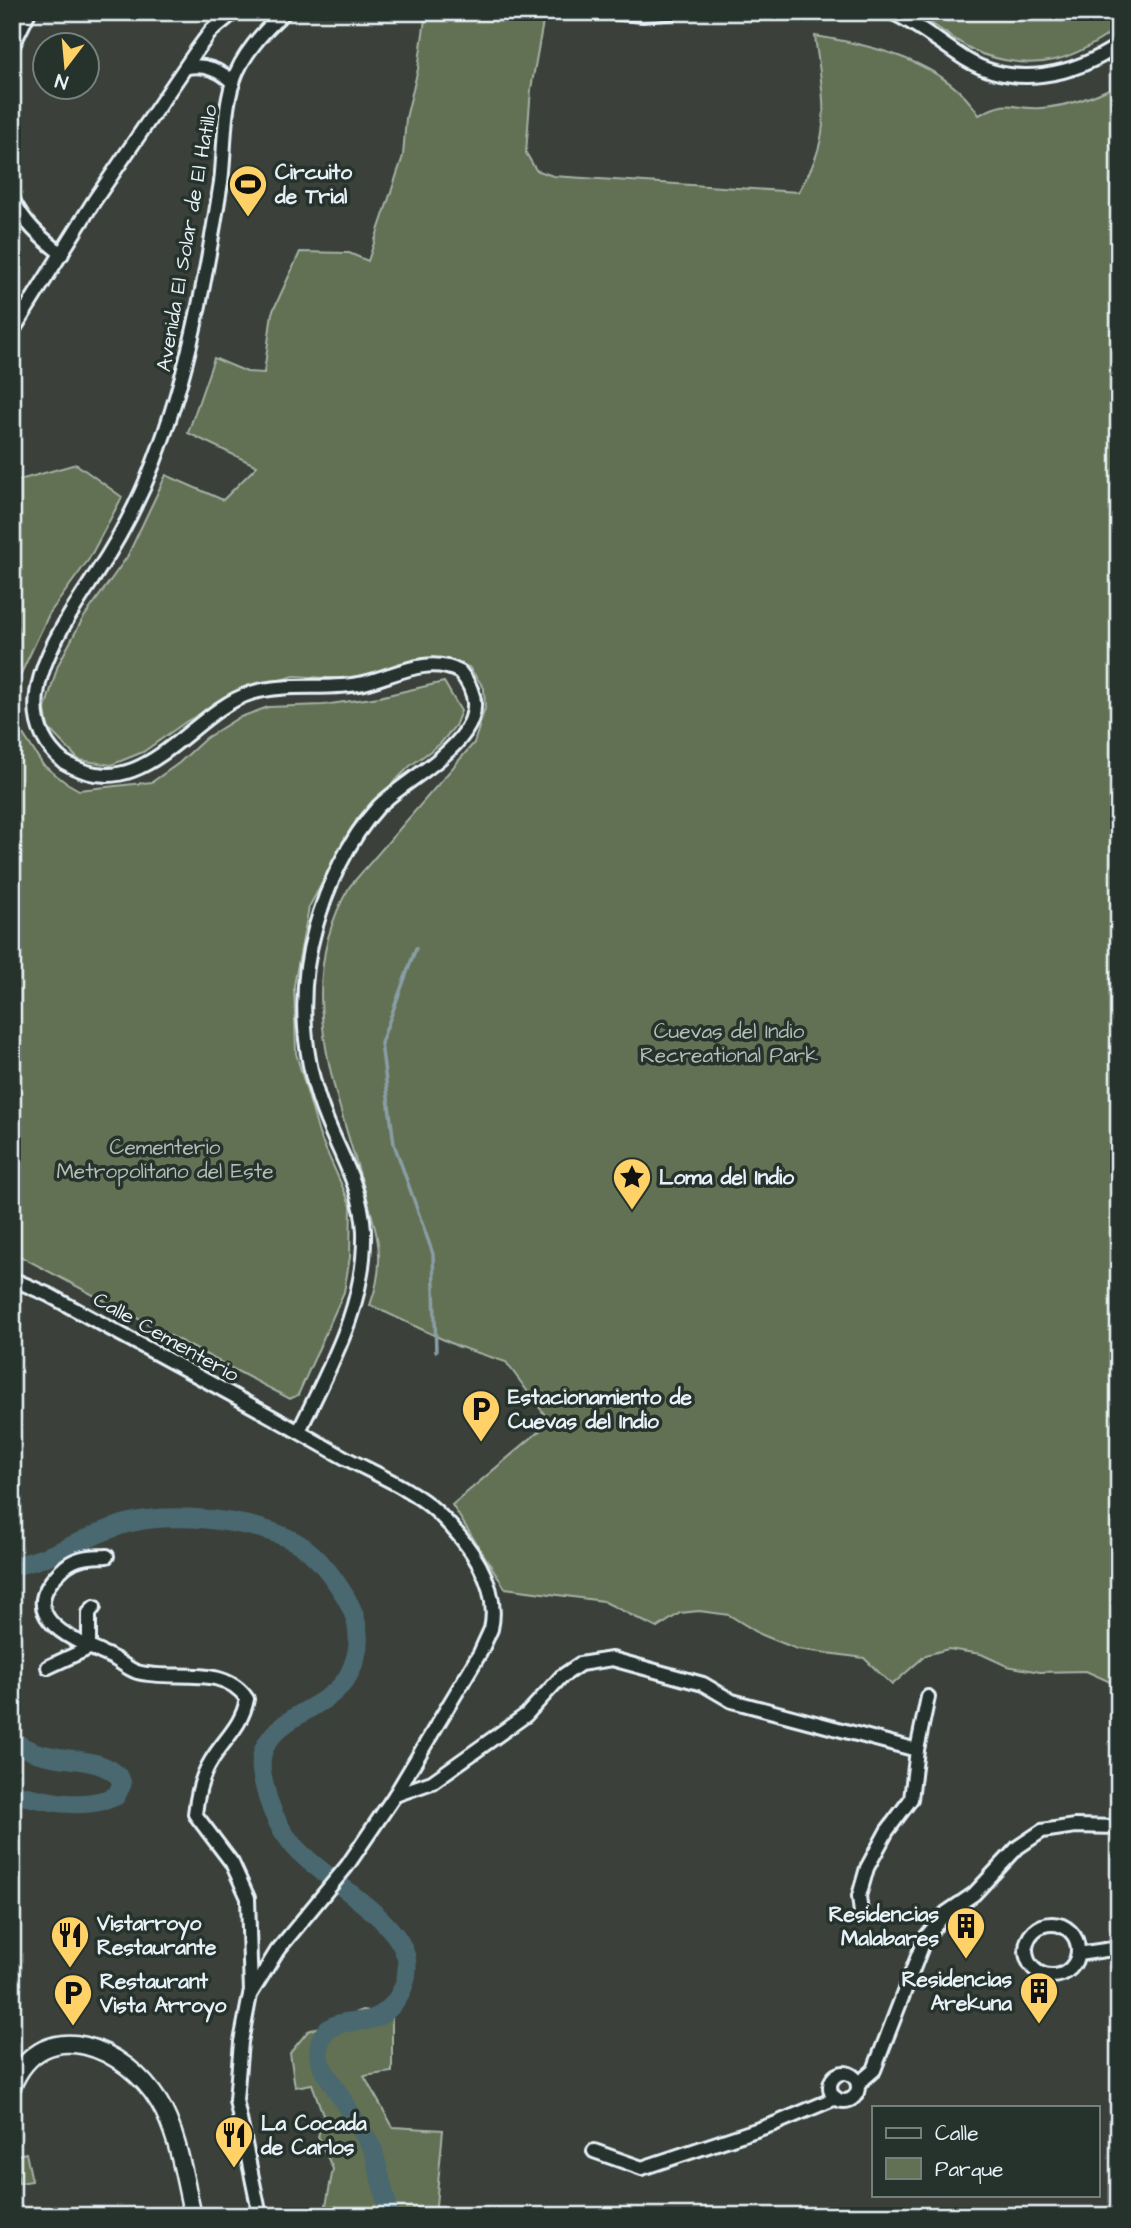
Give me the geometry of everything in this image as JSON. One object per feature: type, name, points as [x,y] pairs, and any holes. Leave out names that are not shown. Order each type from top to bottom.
[{"type":"street","points":[[12,47],[29,12]]},
{"type":"street","points":[[12,332],[61,254],[211,31],[234,12]]},
{"type":"street","name":"Avenida El Solar de El Hatillo","points":[[285,12],[249,52],[233,83],[220,183],[195,326],[174,408],[152,468],[117,539],[36,666],[27,705],[37,731],[51,752],[78,769],[111,774],[160,758],[216,713],[251,693],[295,686],[358,684],[429,664],[460,672],[471,688],[473,709],[460,741],[443,758],[409,780],[379,807],[352,843],[321,908],[309,952],[304,1006],[307,1051],[322,1107],[354,1183],[364,1237],[362,1275],[350,1325],[299,1431]]},
{"type":"street","points":[[609,12],[643,15],[673,12]]},
{"type":"street","points":[[891,12],[966,60],[1010,74],[1037,76],[1064,72],[1119,45]]},
{"type":"street","points":[[187,67],[213,69],[233,83]]},
{"type":"street","points":[[12,198],[18,211],[40,236],[61,254]]},
{"type":"street","name":"Calle Cementerio","points":[[12,1279],[49,1295],[299,1431],[429,1506],[471,1551],[489,1590],[494,1616],[486,1639],[396,1795],[347,1866],[277,1951],[251,1994]]},
{"type":"street","points":[[107,1556],[75,1558],[47,1582],[44,1596],[46,1615],[61,1633],[118,1660],[133,1671],[203,1676],[224,1681],[238,1686],[247,1699],[243,1718],[210,1762],[202,1781],[195,1814],[232,1863],[248,1898],[251,1994],[241,2042],[236,2100],[260,2216]]},
{"type":"street","points":[[89,1648],[89,1613],[94,1607]]},
{"type":"street","points":[[48,1667],[89,1648]]},
{"type":"street","points":[[396,1795],[432,1782],[506,1730],[527,1715],[561,1677],[580,1664],[612,1659],[703,1684],[732,1701],[917,1751]]},
{"type":"street","points":[[862,1913],[859,1896],[867,1868],[887,1831],[911,1799],[928,1697]]},
{"type":"street","points":[[594,2151],[642,2168],[774,2124],[836,2098],[852,2099],[858,2092],[859,2083],[874,2070],[925,1938],[946,1913],[974,1894],[1018,1847],[1042,1831],[1075,1826],[1119,1827]]},
{"type":"street","points":[[1054,1924],[1069,1931],[1077,1945],[1078,1954],[1075,1962],[1062,1974],[1045,1976],[1031,1966],[1025,1950],[1031,1934],[1045,1925],[1054,1924]]},
{"type":"street","points":[[1078,1954],[1119,1948]]},
{"type":"street","points":[[12,2087],[26,2063],[38,2052],[57,2044],[79,2043],[124,2064],[154,2094],[166,2115],[193,2216]]},
{"type":"street","points":[[836,2098],[830,2089],[835,2076],[849,2073],[859,2083]]},
{"type":"green space","name":"Cuevas del Indio Recreational Park","points":[[426,12],[511,12],[543,22],[531,89],[526,153],[536,170],[553,176],[798,192],[810,172],[822,134],[823,98],[815,36],[884,51],[928,69],[965,97],[979,115],[1005,105],[1041,108],[1072,103],[1119,84],[1119,1686],[1086,1671],[1040,1672],[1007,1666],[981,1654],[948,1649],[926,1655],[892,1685],[864,1658],[797,1649],[760,1634],[729,1615],[699,1611],[680,1613],[657,1628],[603,1601],[505,1588],[452,1505],[550,1422],[506,1362],[457,1346],[370,1305],[378,1273],[378,1244],[331,1072],[321,997],[323,959],[333,922],[350,886],[474,743],[485,708],[484,688],[469,667],[442,659],[342,679],[294,676],[246,690],[187,721],[143,752],[111,765],[79,760],[48,728],[45,709],[58,665],[82,620],[127,557],[166,475],[223,500],[257,466],[188,433],[214,358],[247,372],[264,373],[272,313],[300,252],[349,253],[368,261],[403,156],[406,118],[418,69]]},
{"type":"green space","points":[[912,12],[1119,12],[1119,27],[1071,55],[1038,63],[1021,62],[1002,60],[973,50]]},
{"type":"green space","name":"Cementerio Metropolitano del Este","points":[[76,464],[122,497],[89,559],[49,614],[18,680],[14,720],[43,765],[65,782],[79,790],[152,782],[179,763],[206,738],[238,718],[268,707],[323,705],[379,697],[444,682],[461,711],[455,726],[440,744],[410,766],[357,819],[309,907],[294,985],[296,1053],[319,1134],[351,1206],[350,1257],[344,1292],[298,1395],[290,1399],[12,1252],[12,482]]},
{"type":"green space","points":[[363,2010],[392,2015],[392,2072],[364,2076],[393,2127],[443,2130],[435,2216],[324,2216],[333,2169],[318,2137],[323,2115],[312,2084],[295,2087],[290,2053],[308,2031]]},
{"type":"green space","points":[[26,2153],[32,2181],[19,2183],[13,2156]]},
{"type":"waterway","points":[[416,948],[381,1043],[394,1144],[433,1254],[436,1351]]},
{"type":"waterway","points":[[12,1566],[48,1556],[132,1522],[188,1518],[252,1526],[290,1539],[317,1558],[345,1596],[357,1626],[358,1646],[353,1666],[340,1687],[275,1732],[264,1750],[262,1771],[270,1805],[289,1840],[306,1858],[378,1916],[393,1932],[403,1949],[407,1973],[402,1990],[393,2005],[372,2019],[340,2023],[330,2028],[321,2038],[319,2051],[324,2070],[373,2149],[390,2216]]},
{"type":"waterway","points":[[12,1739],[39,1753],[110,1769],[120,1778],[122,1784],[116,1796],[91,1803],[64,1803],[12,1793]]},
{"type":"place","name":"Circuito de Trial","points":[[248,218]]},
{"type":"place","name":"Loma del Indio","points":[[632,1211]]},
{"type":"place","name":"Estacionamiento de Cuevas del Indio","points":[[481,1443]]},
{"type":"place","name":"Residencias Malabares","points":[[966,1960]]},
{"type":"place","name":"Vistarroyo Restaurante","points":[[70,1969]]},
{"type":"place","name":"Residencias Arekuna","points":[[1039,2025]]},
{"type":"place","name":"Restaurant Vista Arroyo","points":[[73,2027]]},
{"type":"place","name":"La Cocada de Carlos","points":[[234,2169]]}]
